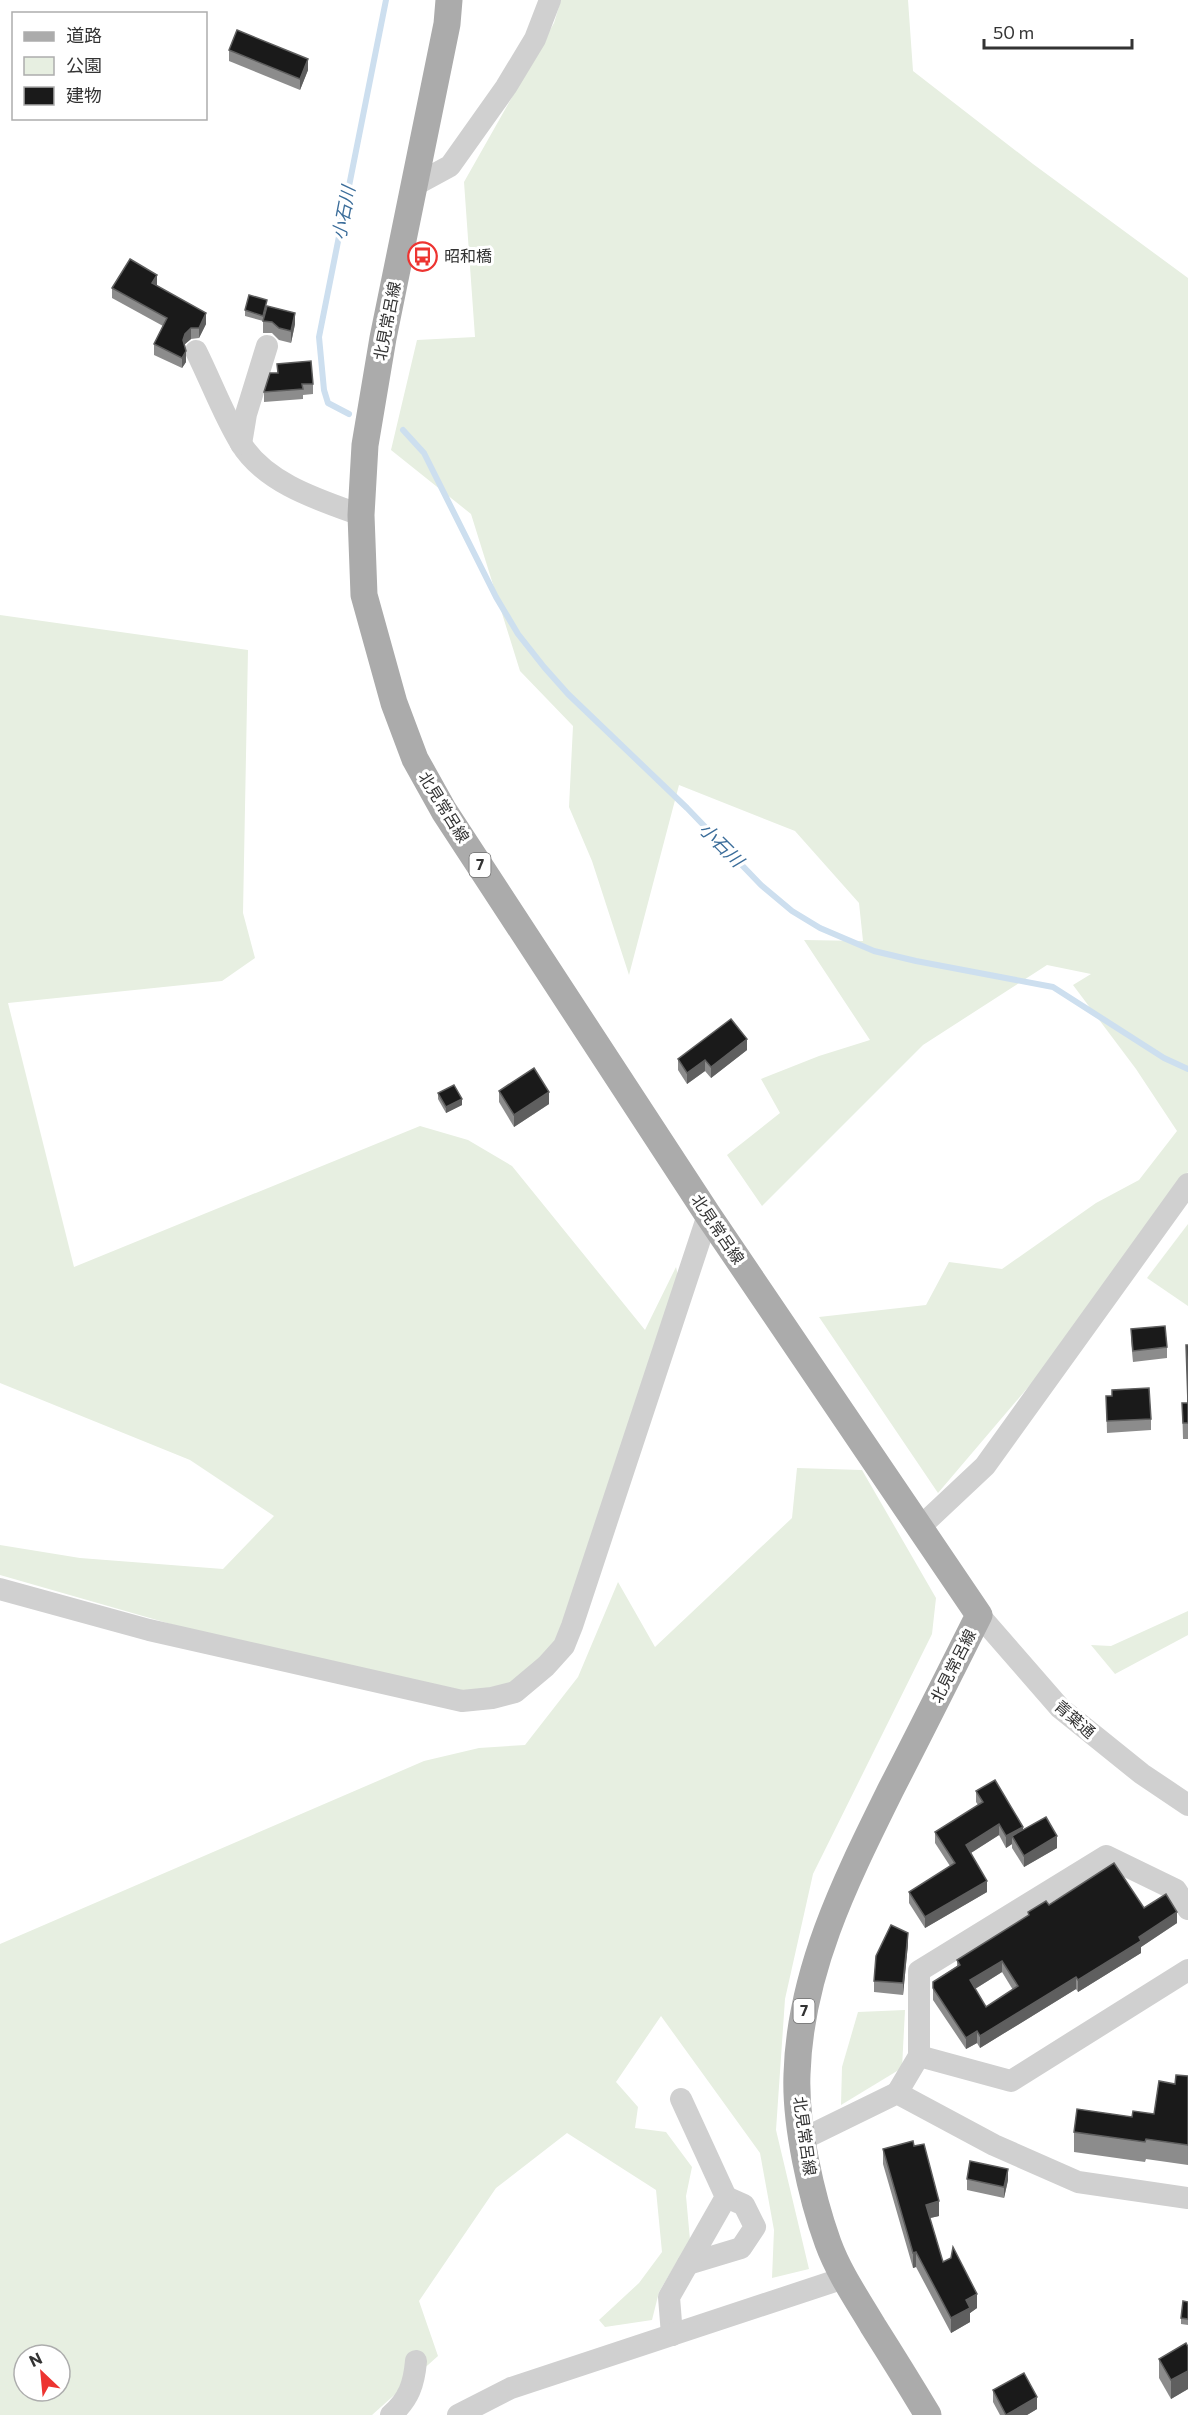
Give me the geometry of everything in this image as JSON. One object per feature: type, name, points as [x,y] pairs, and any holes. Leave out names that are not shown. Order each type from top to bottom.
[{"type":"main road","name":"北見常呂線","points":[[449,0],[447,24],[383,338],[365,445],[361,515],[364,595],[394,704],[415,759],[444,811],[708,1215],[979,1615],[856,1860],[823,1938],[806,1995],[797,2076],[802,2139],[814,2198],[829,2244],[844,2278],[928,2415]]},
{"type":"street","points":[[415,185],[450,166],[506,87],[535,39],[550,0]]},
{"type":"street","points":[[241,444],[246,414],[267,346]]},
{"type":"street","points":[[196,351],[241,444],[261,467],[316,499],[361,515]]},
{"type":"street","points":[[920,1528],[985,1466],[1188,1184]]},
{"type":"street","points":[[0,1589],[149,1630],[462,1701],[492,1698],[515,1692],[564,1646],[708,1215]]},
{"type":"street","name":"青葉通","points":[[979,1615],[1060,1708],[1142,1774],[1188,1805]]},
{"type":"street","points":[[802,2139],[897,2093],[919,2056],[920,1971],[1106,1856],[1176,1890],[1188,1908]]},
{"type":"street","points":[[919,2056],[1011,2081],[1188,1970]]},
{"type":"street","points":[[897,2093],[994,2145],[1078,2181],[1188,2198]]},
{"type":"street","points":[[681,2099],[726,2197],[744,2205],[755,2227],[741,2248],[688,2264]]},
{"type":"street","points":[[672,2335],[669,2297],[726,2197]]},
{"type":"street","points":[[458,2415],[511,2388],[844,2278]]},
{"type":"street","points":[[391,2415],[399,2408],[414,2383],[416,2361]]},
{"type":"green space","points":[[561,0],[908,0],[913,71],[1033,164],[1188,278],[1188,1172],[1087,1318],[938,1493],[819,1317],[926,1305],[949,1262],[1002,1269],[1096,1203],[1139,1180],[1177,1131],[1136,1069],[1073,985],[1091,974],[1047,965],[923,1045],[762,1206],[727,1155],[780,1113],[761,1079],[819,1056],[870,1040],[804,940],[863,941],[859,903],[795,831],[679,785],[629,975],[592,861],[569,807],[573,726],[520,671],[471,514],[391,450],[417,340],[475,337],[464,182],[554,23]]},
{"type":"green space","points":[[0,615],[248,650],[243,913],[255,958],[222,981],[8,1003],[74,1267],[420,1126],[468,1140],[512,1166],[645,1330],[676,1267],[681,1287],[555,1651],[517,1685],[468,1693],[237,1643],[0,1575],[0,1545],[80,1558],[223,1569],[274,1516],[190,1460],[0,1383]]},
{"type":"green space","points":[[1188,1224],[1188,1306],[1147,1278]]},
{"type":"green space","points":[[797,1468],[862,1470],[936,1598],[932,1634],[813,1874],[785,1999],[776,2130],[809,2269],[772,2278],[774,2230],[760,2153],[661,2016],[616,2082],[638,2107],[635,2128],[666,2132],[692,2167],[686,2196],[690,2240],[659,2292],[652,2320],[605,2327],[599,2320],[639,2283],[662,2252],[656,2190],[567,2133],[496,2188],[419,2301],[438,2356],[372,2415],[0,2415],[0,1944],[424,1761],[479,1748],[525,1745],[578,1677],[618,1582],[655,1647],[792,1518]]},
{"type":"green space","points":[[1188,1611],[1188,1635],[1115,1674],[1091,1645],[1111,1646]]},
{"type":"green space","points":[[905,2010],[902,2068],[841,2105],[842,2067],[858,2012]]},
{"type":"building","points":[[237,30],[308,59],[300,79],[229,50]]},
{"type":"building","points":[[130,259],[157,275],[152,283],[206,313],[199,328],[191,328],[185,334],[183,340],[186,351],[182,358],[154,344],[167,318],[112,288]]},
{"type":"building","points":[[249,295],[267,300],[263,316],[245,310]]},
{"type":"building","points":[[267,306],[295,313],[291,331],[279,328],[272,322],[263,321]]},
{"type":"building","points":[[311,361],[313,384],[302,384],[303,389],[264,392],[270,373],[278,373],[277,364]]},
{"type":"building","points":[[731,1019],[747,1039],[711,1067],[705,1060],[687,1073],[678,1059]]},
{"type":"building","points":[[534,1068],[549,1092],[514,1115],[499,1091]]},
{"type":"building","points":[[454,1085],[462,1099],[446,1107],[438,1093]]},
{"type":"building","points":[[1165,1326],[1167,1347],[1133,1351],[1131,1329]]},
{"type":"building","points":[[1186,1345],[1188,1345],[1188,1403]]},
{"type":"building","points":[[1149,1388],[1151,1419],[1107,1421],[1106,1396],[1112,1396],[1112,1390]]},
{"type":"building","points":[[1182,1403],[1188,1403],[1188,1423],[1183,1423]]},
{"type":"building","points":[[995,1780],[1023,1827],[1006,1836],[999,1824],[966,1845],[987,1881],[925,1917],[909,1892],[955,1863],[935,1832],[983,1802],[976,1791]]},
{"type":"building","points":[[1046,1817],[1057,1836],[1024,1856],[1012,1836]]},
{"type":"building","points":[[1114,1863],[1144,1908],[1166,1894],[1177,1912],[1139,1937],[1141,1941],[1078,1980],[1076,1977],[980,2036],[977,2031],[966,2038],[933,1988],[933,1982],[960,1965],[957,1960],[1029,1915],[1028,1912],[1046,1901],[1049,1905]],"holes":[[[1002,1961],[1018,1986],[986,2007],[970,1980]]]},
{"type":"building","points":[[891,1925],[908,1933],[903,1983],[874,1981],[876,1956]]},
{"type":"building","points":[[1176,2075],[1188,2076],[1188,2145],[1146,2139],[1145,2142],[1074,2132],[1077,2109],[1132,2117],[1133,2111],[1154,2114],[1159,2081],[1175,2084]]},
{"type":"building","points":[[913,2141],[914,2146],[924,2144],[939,2201],[926,2205],[943,2262],[951,2258],[953,2247],[977,2294],[966,2300],[970,2308],[951,2318],[916,2252],[913,2253],[883,2149]]},
{"type":"building","points":[[970,2161],[1008,2169],[1004,2187],[967,2179]]},
{"type":"building","points":[[1183,2301],[1188,2302],[1188,2319],[1181,2318]]},
{"type":"building","points":[[1186,2343],[1188,2371],[1171,2380],[1159,2359]]},
{"type":"building","points":[[1024,2373],[1037,2397],[1006,2415],[993,2390]]},
{"type":"waterway","name":"小石川","points":[[349,414],[328,403],[324,390],[319,337],[386,0]]},
{"type":"waterway","name":"小石川","points":[[403,430],[424,453],[496,597],[518,634],[544,667],[568,694],[687,808],[761,885],[792,911],[820,928],[874,951],[1053,987],[1164,1058],[1188,1069]]},
{"type":"place","name":"昭和橋","points":[[423,256]]}]
